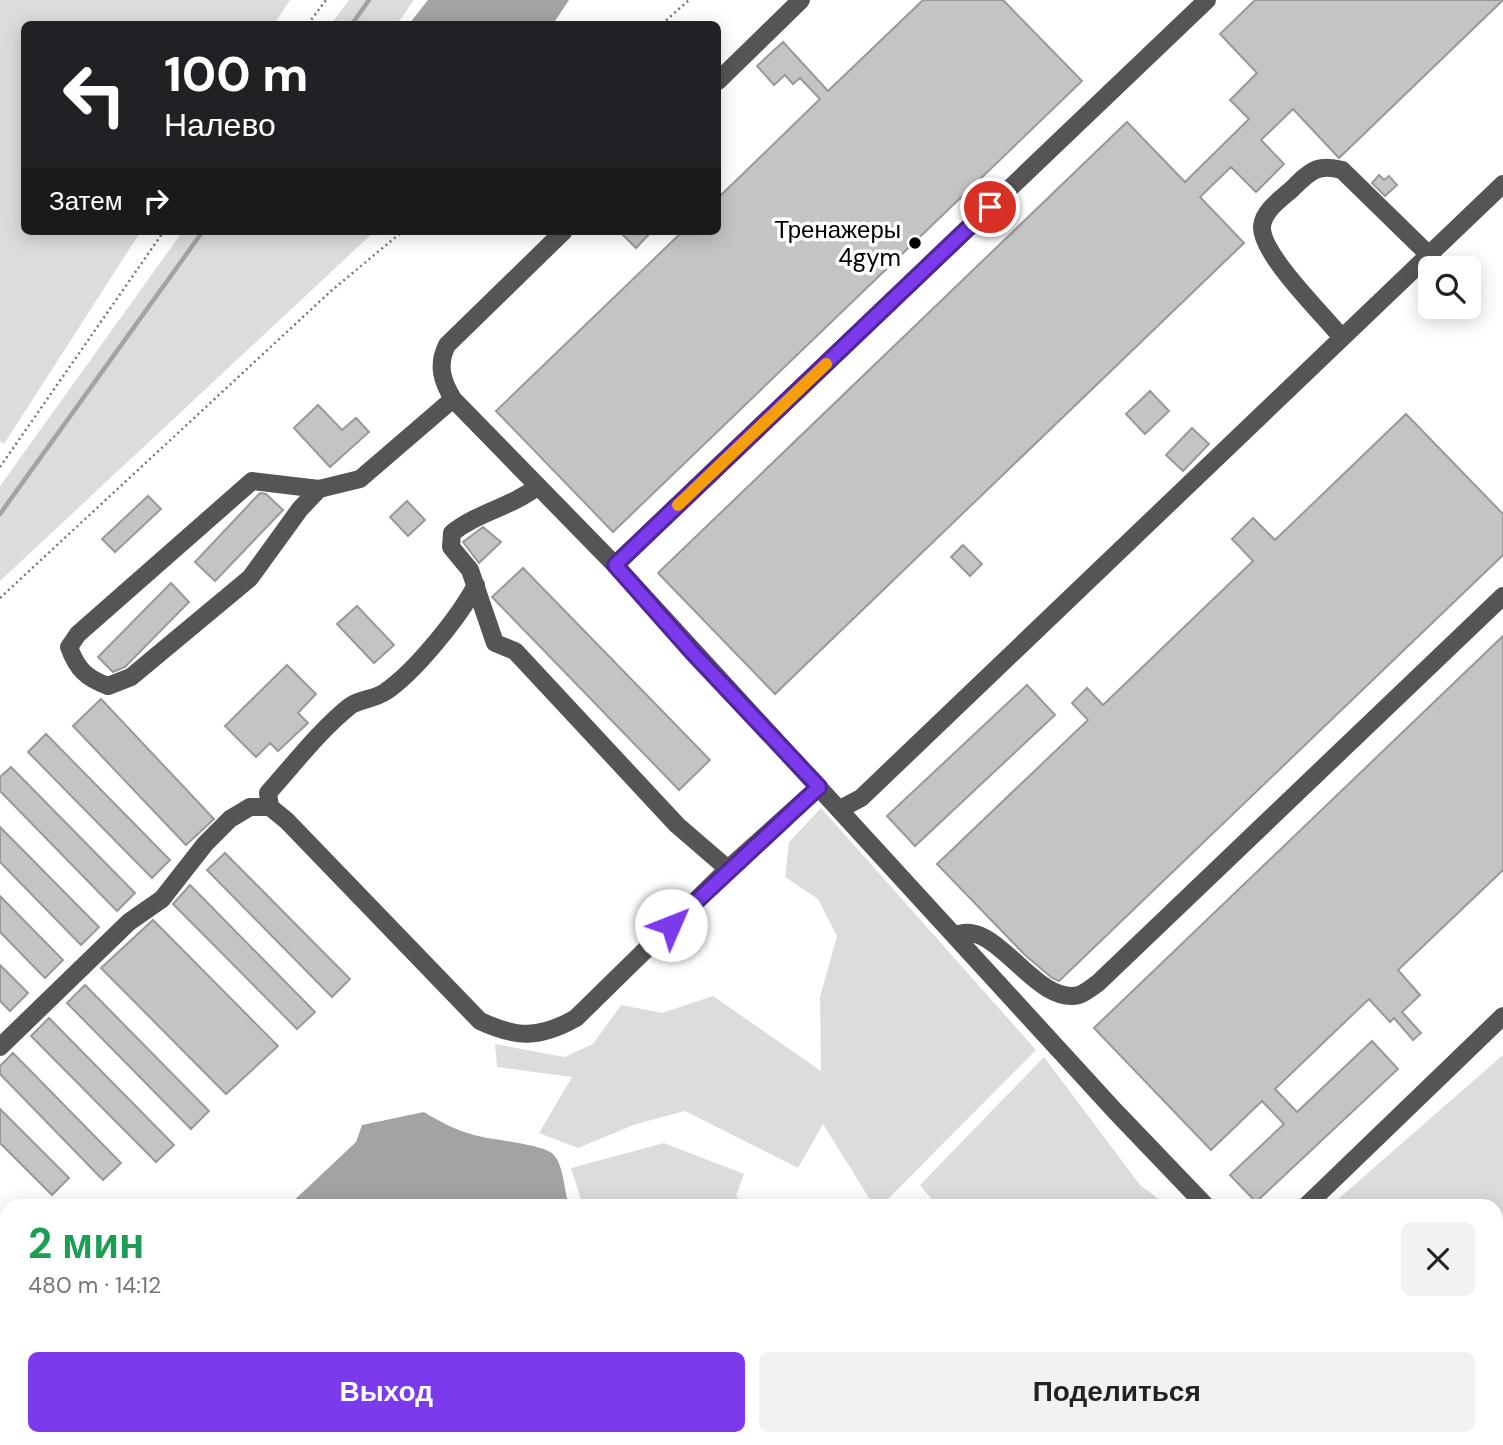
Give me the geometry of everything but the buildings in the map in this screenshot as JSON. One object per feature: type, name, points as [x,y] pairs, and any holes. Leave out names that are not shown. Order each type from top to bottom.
[{"type":"lane","points":[[721,78],[801,0]]},
{"type":"lane","points":[[615,565],[1207,0]]},
{"type":"lane","points":[[1342,338],[1274,257],[1265,240],[1262,225],[1269,209],[1314,168],[1327,166],[1342,170],[1429,255]]},
{"type":"lane","points":[[841,809],[861,799],[1503,184]]},
{"type":"lane","points":[[560,235],[447,345],[440,359],[443,382],[453,399],[615,565],[1115,1111],[1199,1199]]},
{"type":"lane","points":[[319,489],[300,509],[250,578],[131,677],[108,686],[90,680],[75,666],[69,647],[78,634],[252,481],[270,481],[319,489],[359,479],[453,399]]},
{"type":"lane","points":[[538,486],[522,499],[465,523],[452,533],[451,547],[470,570],[495,643],[515,651],[677,825],[728,869]]},
{"type":"lane","points":[[270,807],[268,793],[306,749],[352,705],[384,693],[417,664],[467,602],[476,585]]},
{"type":"lane","points":[[955,936],[966,930],[980,934],[1045,986],[1062,993],[1078,995],[1098,983],[1503,596]]},
{"type":"lane","points":[[0,1046],[129,922],[162,899],[205,844],[230,819],[250,807],[270,807],[288,821],[480,1021],[505,1032],[530,1035],[555,1030],[576,1018],[728,869],[819,787]]},
{"type":"lane","points":[[1313,1199],[1503,1016]]},
{"type":"path","points":[[311,21],[326,0]]},
{"type":"path","points":[[665,21],[689,0]]},
{"type":"path","points":[[0,467],[161,235]]},
{"type":"path","points":[[0,597],[331,291],[397,235]]},
{"type":"shaded area","points":[[0,0],[290,0],[276,21],[21,21],[21,235],[138,235],[4,444],[0,441]]},
{"type":"shaded area","points":[[349,0],[414,0],[399,21],[333,21]]},
{"type":"shaded area","points":[[428,0],[569,0],[555,21],[411,21]]},
{"type":"shaded area","points":[[180,235],[371,235],[0,581],[0,486]]},
{"type":"shaded area","points":[[821,808],[1036,1050],[888,1199],[870,1199],[823,1124],[798,1168],[685,1111],[636,1124],[578,1148],[539,1133],[572,1077],[497,1067],[495,1044],[564,1057],[593,1044],[621,1005],[662,1013],[713,996],[821,1071],[820,997],[837,936],[818,899],[785,877],[789,842]]},
{"type":"shaded area","points":[[1503,1055],[1503,1199],[1338,1199]]},
{"type":"shaded area","points":[[1044,1057],[1140,1185],[1159,1199],[931,1199],[920,1185]]},
{"type":"shaded area","points":[[424,1112],[467,1133],[539,1148],[553,1154],[557,1159],[568,1199],[295,1199],[356,1142],[362,1125]]},
{"type":"shaded area","points":[[664,1143],[744,1174],[736,1196],[738,1199],[581,1199],[571,1168]]},
{"type":"waterway","points":[[354,21],[369,0]]},
{"type":"waterway","points":[[0,514],[200,235]]},
{"type":"slow traffic","points":[[678,505],[826,364]]},
{"type":"place","name":"Тренажеры 4gym","points":[[915,243]]},
{"type":"route","points":[[671,925],[819,787],[692,652],[615,565],[990,207]]}]
